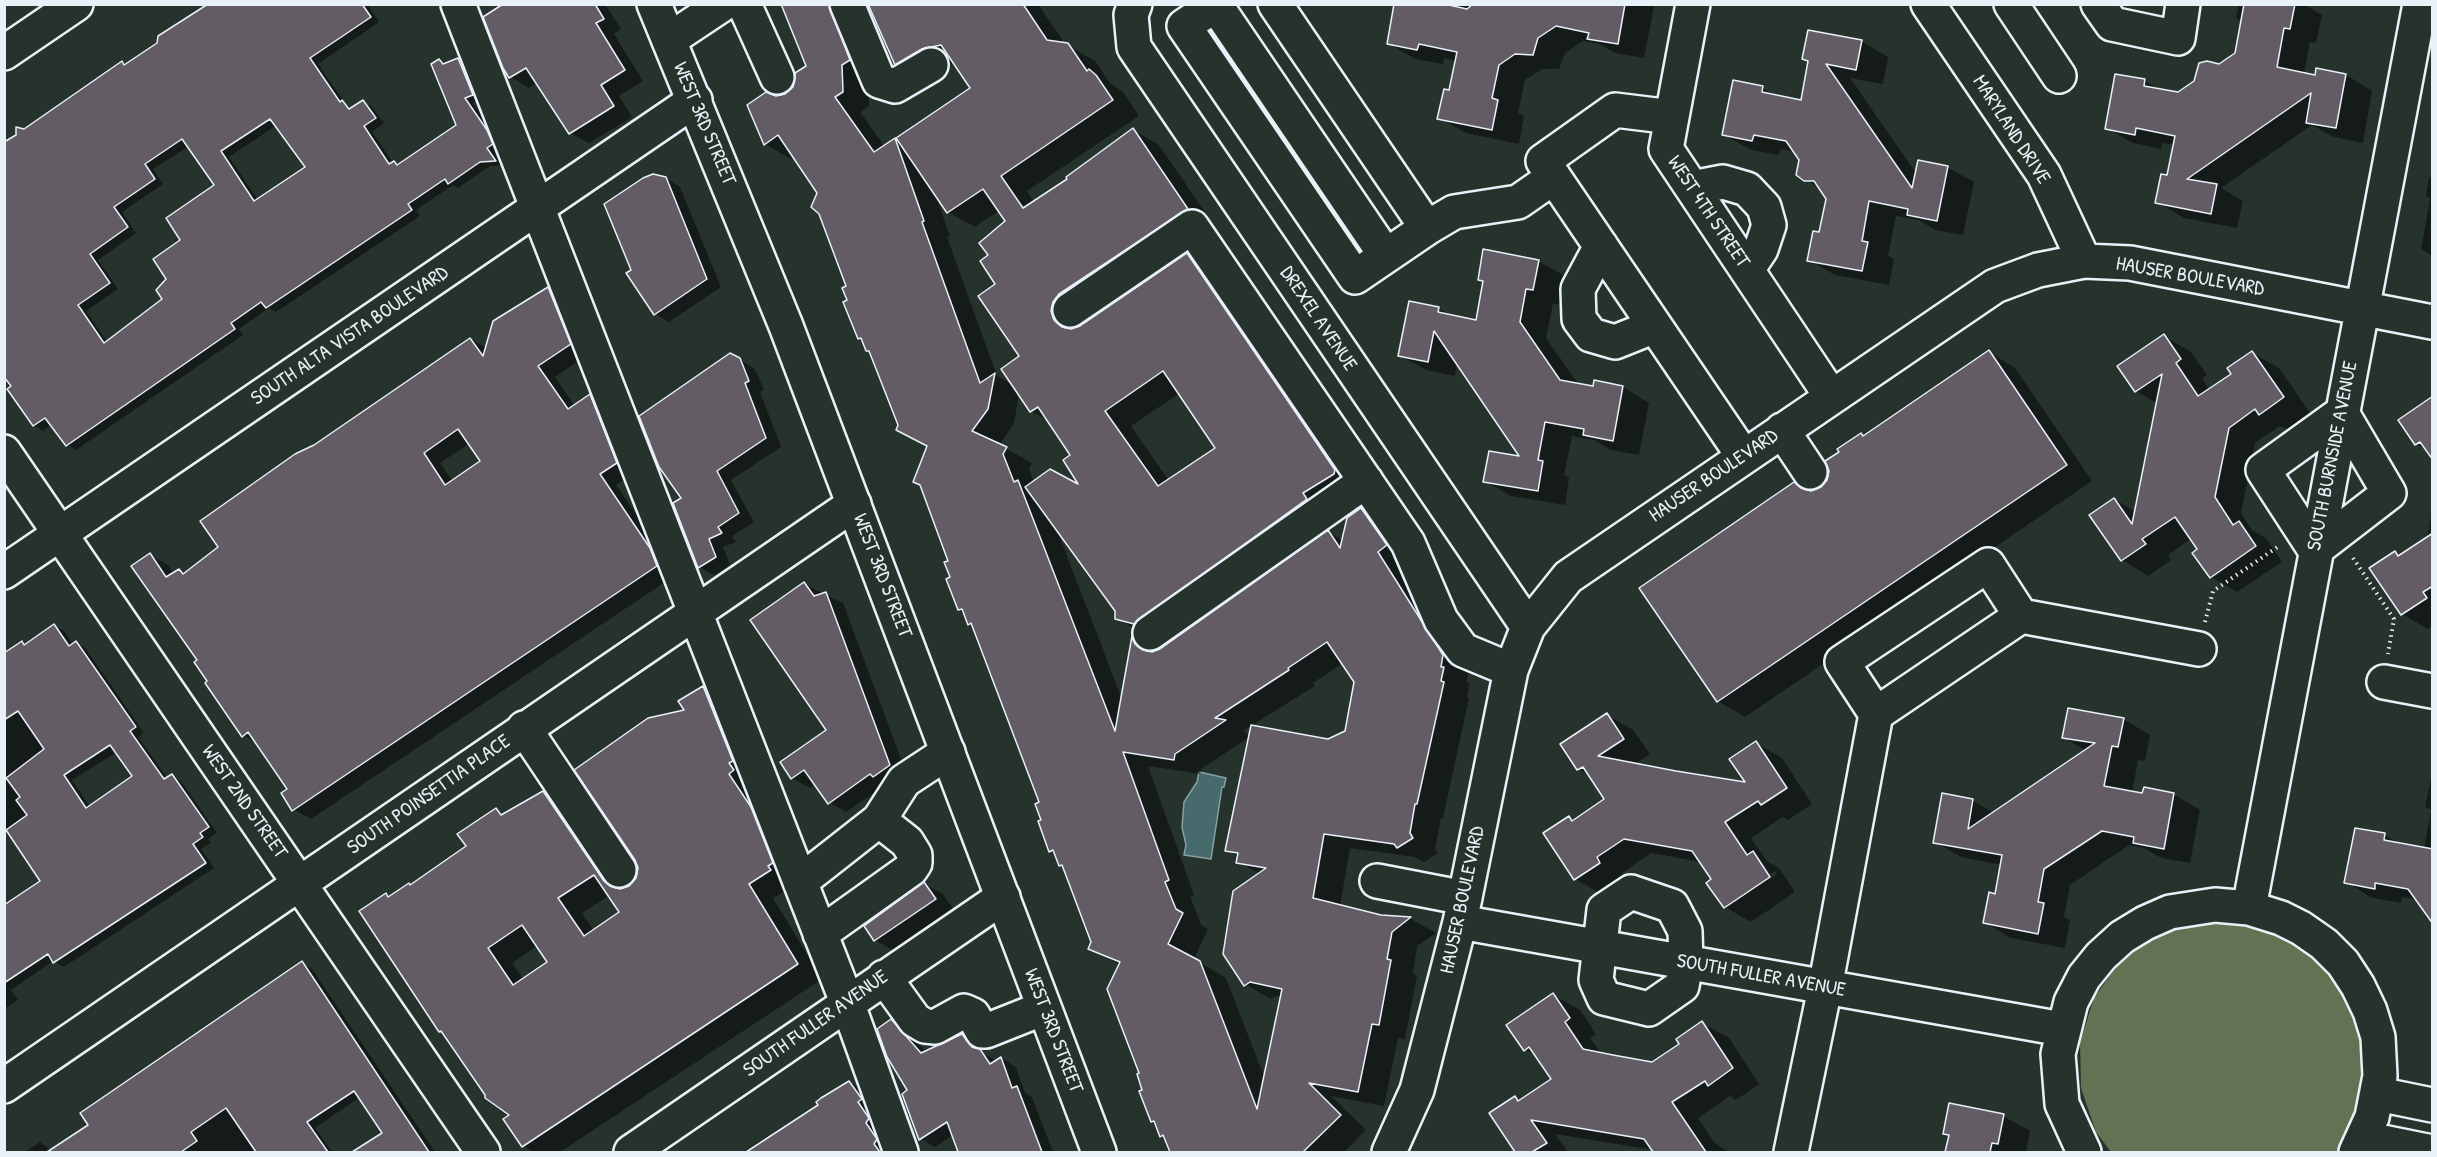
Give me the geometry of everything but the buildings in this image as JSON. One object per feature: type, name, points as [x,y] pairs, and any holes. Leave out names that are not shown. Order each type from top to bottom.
[{"type":"street","points":[[4,53],[76,4]]},
{"type":"street","points":[[458,4],[847,1002],[901,1152]]},
{"type":"street","name":"WEST 3RD STREET","points":[[654,4],[786,326],[1099,1152]]},
{"type":"street","points":[[669,40],[723,4]]},
{"type":"street","points":[[744,4],[777,77]]},
{"type":"street","points":[[847,4],[879,81],[896,86],[931,64]]},
{"type":"street","name":"DREXEL AVENUE","points":[[1135,4],[1131,15],[1134,47],[1528,627]]},
{"type":"street","points":[[1275,4],[1427,228]]},
{"type":"street","name":"WEST 4TH STREET","points":[[1693,4],[1666,149],[1831,396]]},
{"type":"street","name":"MARYLAND DRIVE","points":[[1928,4],[2044,175],[2084,261]]},
{"type":"street","points":[[2011,4],[2059,76]]},
{"type":"street","points":[[2098,4],[2112,24],[2178,38],[2183,4]]},
{"type":"street","name":"SOUTH BURNSIDE AVENUE","points":[[2249,908],[2420,4]]},
{"type":"street","points":[[1214,5],[1386,256],[1454,212],[1518,202],[1554,177]]},
{"type":"street","name":"SOUTH ALTA VISTA BOULEVARD","points":[[4,572],[695,100]]},
{"type":"street","points":[[1672,117],[1615,110],[1543,161],[1744,457]]},
{"type":"street","points":[[1692,188],[1723,182],[1747,189],[1764,207],[1769,225],[1761,249],[1747,270]]},
{"type":"street","points":[[1070,310],[1192,227],[1408,543],[1441,620],[1463,650],[1511,670]]},
{"type":"street","points":[[1601,246],[1578,288],[1579,319],[1591,335],[1615,342],[1657,329]]},
{"type":"street","name":"HAUSER BOULEVARD","points":[[1389,1152],[1417,1090],[1462,910],[1511,670],[1528,627],[1568,577],[1995,286],[2038,270],[2084,261],[2130,263],[2433,322]]},
{"type":"street","points":[[2342,413],[2390,493],[2318,538],[2263,470],[2342,413]]},
{"type":"street","points":[[1782,430],[1810,472]]},
{"type":"street","name":"WEST 2ND STREET","points":[[4,452],[483,1152]]},
{"type":"street","points":[[1150,633],[1366,481]]},
{"type":"street","name":"SOUTH POINSETTIA PLACE","points":[[4,1086],[854,504]]},
{"type":"street","points":[[1791,1152],[1825,987],[1876,714],[1842,662],[1988,565],[2021,616]]},
{"type":"street","points":[[1876,714],[2021,616],[2199,649]]},
{"type":"street","points":[[2384,682],[2433,691]]},
{"type":"street","points":[[524,728],[619,870]]},
{"type":"street","points":[[800,882],[879,820],[904,781],[948,752]]},
{"type":"street","points":[[820,934],[911,870],[915,863],[915,855],[907,842],[879,820]]},
{"type":"street","name":"SOUTH FULLER AVENUE","points":[[1377,881],[1462,910],[1601,948],[2062,1029]]},
{"type":"street","points":[[1631,892],[1672,906],[1685,931],[1686,963],[1682,986],[1649,1009],[1604,998],[1596,980],[1601,948],[1604,910],[1631,892]]},
{"type":"street","name":"SOUTH FULLER AVENUE","points":[[631,1152],[1003,897]]},
{"type":"street","points":[[2084,1152],[2062,1104],[2058,1054],[2062,1029],[2071,1002],[2084,977],[2101,956],[2145,922],[2192,907],[2215,905],[2249,908],[2281,918],[2301,928],[2330,950],[2358,986],[2370,1011],[2378,1037],[2380,1076],[2378,1094],[2359,1145],[2433,1152]]},
{"type":"street","points":[[884,977],[915,1020],[925,1026],[935,1027],[964,1011],[973,1015],[982,1031],[986,1031],[1044,1008]]},
{"type":"street","points":[[2378,1094],[2433,1105]]},
{"type":"path","points":[[2199,649],[2212,591],[2318,538],[2394,619],[2384,682]]},
{"type":"green space","points":[[2201,918],[2248,918],[2296,934],[2362,1009],[2365,1109],[2342,1152],[2111,1152],[2096,1132],[2081,1088],[2080,1042],[2094,998],[2121,960],[2157,933]]},
{"type":"water","points":[[1199,772],[1226,778],[1224,787],[1222,787],[1211,859],[1184,855],[1186,845],[1182,827],[1184,802],[1197,782]]}]
